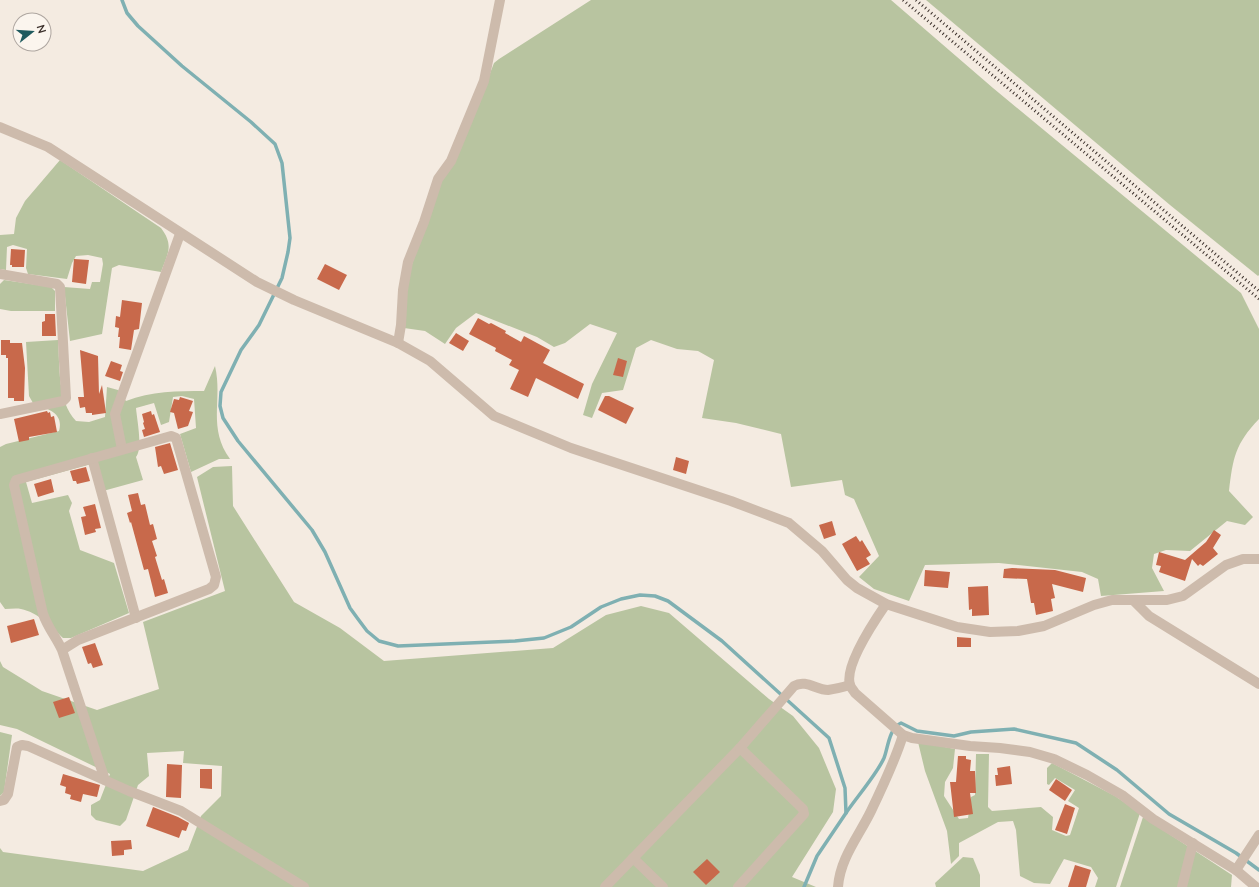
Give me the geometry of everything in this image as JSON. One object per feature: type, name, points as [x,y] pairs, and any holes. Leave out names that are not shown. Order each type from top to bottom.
[{"type":"street","points":[[398,343],[401,325],[403,290],[408,262],[424,222],[438,179],[451,160],[484,82],[500,0]]},
{"type":"street","points":[[0,127],[48,147],[180,234],[263,285],[285,296],[398,343],[430,361],[494,416],[571,448],[731,501],[789,523],[822,551],[847,580],[856,588],[886,604],[957,627],[990,632],[1018,631],[1044,626],[1094,605],[1112,600],[1167,600],[1183,596],[1226,565],[1243,559],[1259,559]]},
{"type":"street","points":[[122,449],[115,414],[180,234]]},
{"type":"street","points":[[0,274],[57,284],[60,287],[66,398],[63,401],[0,414]]},
{"type":"street","points":[[62,650],[78,640],[209,589],[214,585],[216,577],[176,438],[171,436],[122,449],[16,480],[14,485],[43,614],[48,629],[56,638],[62,650],[105,780]]},
{"type":"street","points":[[92,458],[136,618]]},
{"type":"street","points":[[1134,601],[1149,616],[1259,684]]},
{"type":"street","points":[[886,604],[863,640],[851,671],[850,685],[855,693],[903,735],[934,742],[1030,752],[1054,760],[1087,775],[1122,795],[1153,819],[1236,870],[1256,887]]},
{"type":"street","points":[[605,887],[740,748],[790,690],[799,683],[828,690],[850,685]]},
{"type":"street","points":[[838,887],[839,874],[845,858],[871,812],[897,756],[903,735]]},
{"type":"street","points":[[0,801],[4,800],[8,794],[15,752],[17,747],[22,745],[181,811],[304,887]]},
{"type":"street","points":[[738,887],[804,814],[803,809],[740,748]]},
{"type":"street","points":[[1236,870],[1259,835]]},
{"type":"street","points":[[1182,887],[1193,843]]},
{"type":"street","points":[[633,858],[663,887]]},
{"type":"green space","points":[[591,0],[891,0],[993,88],[1241,293],[1259,329],[1259,419],[1245,436],[1236,452],[1229,491],[1253,517],[1245,525],[1227,521],[1190,551],[1166,550],[1154,554],[1152,568],[1164,591],[1101,596],[1098,579],[1082,572],[999,563],[925,565],[909,601],[874,589],[859,577],[879,556],[854,499],[845,495],[842,480],[791,487],[781,434],[736,423],[702,418],[714,360],[698,351],[677,349],[651,340],[636,348],[623,390],[602,393],[592,418],[583,415],[592,384],[617,333],[590,324],[565,343],[554,347],[537,337],[476,313],[456,328],[445,344],[425,331],[404,328],[407,289],[412,264],[441,180],[480,99],[494,63]]},
{"type":"green space","points":[[926,0],[1259,0],[1259,275],[1258,276],[1170,205]]},
{"type":"green space","points":[[60,160],[161,228],[169,244],[168,254],[161,272],[119,265],[112,268],[102,334],[70,341],[64,287],[90,289],[92,282],[100,282],[103,264],[102,258],[88,255],[76,256],[67,279],[28,274],[26,268],[27,249],[13,245],[7,247],[6,270],[0,269],[0,235],[14,234],[16,218],[25,201]]},
{"type":"green space","points":[[4,280],[51,287],[55,291],[55,311],[11,311],[0,309],[0,284]]},
{"type":"green space","points":[[58,340],[62,393],[65,404],[76,421],[89,422],[105,417],[107,387],[118,390],[126,401],[155,393],[204,391],[215,366],[217,378],[217,424],[223,447],[230,459],[219,459],[191,472],[180,434],[196,428],[194,399],[182,396],[173,397],[169,422],[161,425],[154,403],[136,408],[139,447],[136,457],[143,480],[103,491],[95,463],[26,482],[32,503],[68,495],[72,503],[69,511],[80,550],[114,563],[129,613],[71,638],[63,638],[44,620],[33,613],[21,609],[5,609],[0,602],[0,447],[6,444],[59,431],[59,420],[54,412],[33,403],[29,396],[26,342]]},
{"type":"green space","points":[[232,466],[233,506],[294,602],[340,628],[384,661],[553,648],[606,615],[641,606],[669,613],[769,699],[793,716],[819,748],[836,789],[833,812],[792,877],[816,887],[0,887],[0,848],[3,852],[143,871],[188,850],[201,816],[221,796],[222,766],[183,763],[184,751],[147,753],[149,776],[138,785],[126,820],[120,826],[96,820],[91,815],[91,805],[100,800],[110,774],[17,729],[0,725],[0,661],[3,667],[42,691],[97,710],[159,689],[143,622],[225,591],[197,477],[213,467]]},
{"type":"green space","points":[[0,732],[12,735],[4,792],[0,796]]},
{"type":"green space","points":[[918,742],[955,749],[953,768],[945,782],[944,796],[959,819],[968,818],[971,797],[975,795],[976,754],[989,754],[988,807],[992,811],[1041,807],[1053,817],[1052,830],[1066,836],[1070,835],[1079,808],[1068,801],[1075,790],[1055,778],[1049,785],[1047,784],[1047,768],[1052,763],[1115,796],[1140,813],[1116,887],[1095,887],[1098,878],[1091,867],[1064,859],[1050,884],[1034,883],[1020,876],[1016,830],[1013,821],[998,822],[959,843],[959,856],[951,864],[947,831],[925,771]]},
{"type":"green space","points":[[1143,817],[1232,875],[1231,887],[1120,887]]},
{"type":"green space","points":[[963,857],[973,858],[980,875],[980,887],[936,887],[935,883]]},
{"type":"building","points":[[11,249],[25,250],[24,267],[12,267],[12,265],[10,265]]},
{"type":"building","points":[[74,259],[89,260],[86,284],[72,282]]},
{"type":"building","points":[[325,264],[347,275],[339,290],[317,279]]},
{"type":"building","points":[[122,300],[142,303],[139,329],[134,330],[131,350],[119,348],[119,328],[115,327],[116,316],[120,317]]},
{"type":"building","points":[[45,314],[55,314],[56,336],[42,336],[42,322],[45,321]]},
{"type":"building","points":[[478,318],[506,331],[505,333],[521,342],[524,336],[550,350],[543,363],[584,384],[578,399],[536,378],[528,397],[510,389],[519,370],[509,365],[512,360],[495,351],[496,348],[469,334]]},
{"type":"building","points":[[456,333],[469,341],[463,351],[449,343]]},
{"type":"building","points":[[1,340],[10,340],[10,343],[22,343],[25,368],[24,401],[14,401],[14,398],[8,398],[8,358],[6,358],[6,355],[1,355]]},
{"type":"building","points":[[80,350],[98,356],[99,394],[102,385],[106,413],[92,415],[92,413],[86,413],[85,407],[80,408],[78,397],[84,397]]},
{"type":"building","points":[[618,358],[627,361],[623,377],[613,375]]},
{"type":"building","points":[[111,361],[122,365],[120,371],[123,372],[120,381],[105,376]]},
{"type":"building","points":[[605,396],[609,396],[634,408],[626,424],[598,410]]},
{"type":"building","points":[[180,397],[193,401],[189,411],[193,412],[188,426],[178,429],[174,413],[170,412],[174,399],[179,400]]},
{"type":"building","points":[[47,411],[48,413],[50,412],[51,417],[54,416],[57,432],[29,437],[29,440],[19,442],[14,419]]},
{"type":"building","points":[[151,411],[152,415],[154,414],[160,432],[144,437],[142,430],[145,429],[142,414]]},
{"type":"building","points":[[170,443],[178,470],[164,474],[161,466],[158,467],[155,447]]},
{"type":"building","points":[[676,457],[689,461],[686,474],[673,470]]},
{"type":"building","points":[[86,467],[90,481],[77,484],[76,481],[73,481],[70,471]]},
{"type":"building","points":[[51,479],[54,492],[38,497],[34,484]]},
{"type":"building","points":[[138,493],[141,505],[145,504],[150,525],[153,524],[157,539],[152,541],[157,556],[155,557],[162,580],[164,579],[168,593],[155,597],[148,569],[144,570],[131,522],[130,523],[127,513],[132,511],[128,495]]},
{"type":"building","points":[[95,504],[101,528],[95,529],[96,532],[85,535],[81,517],[86,516],[83,507]]},
{"type":"building","points":[[832,521],[836,535],[824,539],[819,525]]},
{"type":"building","points":[[1214,530],[1221,535],[1213,548],[1218,554],[1203,566],[1200,564],[1198,566],[1192,559],[1185,581],[1159,572],[1161,566],[1156,565],[1159,552],[1185,560],[1206,542]]},
{"type":"building","points":[[856,536],[860,542],[862,540],[871,555],[866,558],[870,564],[857,571],[842,544]]},
{"type":"building","points":[[1004,569],[1055,570],[1086,578],[1083,592],[1052,584],[1055,598],[1051,599],[1053,611],[1036,615],[1034,603],[1031,603],[1027,579],[1003,578]]},
{"type":"building","points":[[925,570],[950,572],[948,588],[924,586]]},
{"type":"building","points":[[988,586],[989,615],[972,616],[972,609],[969,610],[968,587]]},
{"type":"building","points":[[34,619],[39,635],[11,643],[7,626]]},
{"type":"building","points":[[957,637],[971,638],[971,647],[957,647]]},
{"type":"building","points":[[95,643],[103,665],[93,668],[91,663],[88,664],[82,647]]},
{"type":"building","points":[[69,697],[75,713],[59,718],[53,702]]},
{"type":"building","points":[[958,756],[966,756],[966,759],[971,760],[970,771],[975,771],[976,793],[970,793],[973,814],[954,817],[950,782],[956,782]]},
{"type":"building","points":[[167,764],[182,765],[181,798],[166,797]]},
{"type":"building","points":[[1010,766],[1012,784],[996,786],[995,775],[998,775],[997,768]]},
{"type":"building","points":[[200,769],[212,769],[212,789],[200,788]]},
{"type":"building","points":[[63,774],[100,785],[97,797],[83,794],[81,802],[70,799],[71,795],[65,793],[66,787],[60,785]]},
{"type":"building","points":[[1056,779],[1072,790],[1065,801],[1049,790]]},
{"type":"building","points":[[1065,804],[1075,808],[1067,834],[1055,830]]},
{"type":"building","points":[[153,807],[189,823],[186,831],[182,830],[179,838],[146,826]]},
{"type":"building","points":[[131,840],[132,849],[124,850],[124,855],[112,856],[111,841]]},
{"type":"building","points":[[707,859],[720,872],[706,885],[693,872]]},
{"type":"building","points":[[1075,865],[1091,870],[1086,887],[1068,887]]},
{"type":"waterway","points":[[122,0],[127,13],[138,26],[182,66],[251,122],[275,144],[282,163],[290,238],[288,252],[282,278],[259,325],[241,350],[221,392],[220,406],[223,418],[238,441],[312,530],[325,552],[350,608],[367,631],[379,641],[398,646],[515,641],[544,638],[571,627],[601,607],[621,599],[640,595],[655,596],[668,601],[722,641],[829,738],[845,788],[846,813],[817,856],[804,887]]},
{"type":"waterway","points":[[846,813],[881,764],[891,734],[901,723],[917,731],[954,736],[971,732],[1014,729],[1076,743],[1117,770],[1169,814],[1236,853],[1259,870]]},
{"type":"railway","points":[[903,0],[1259,299]]},
{"type":"railway","points":[[916,0],[1259,291]]}]
